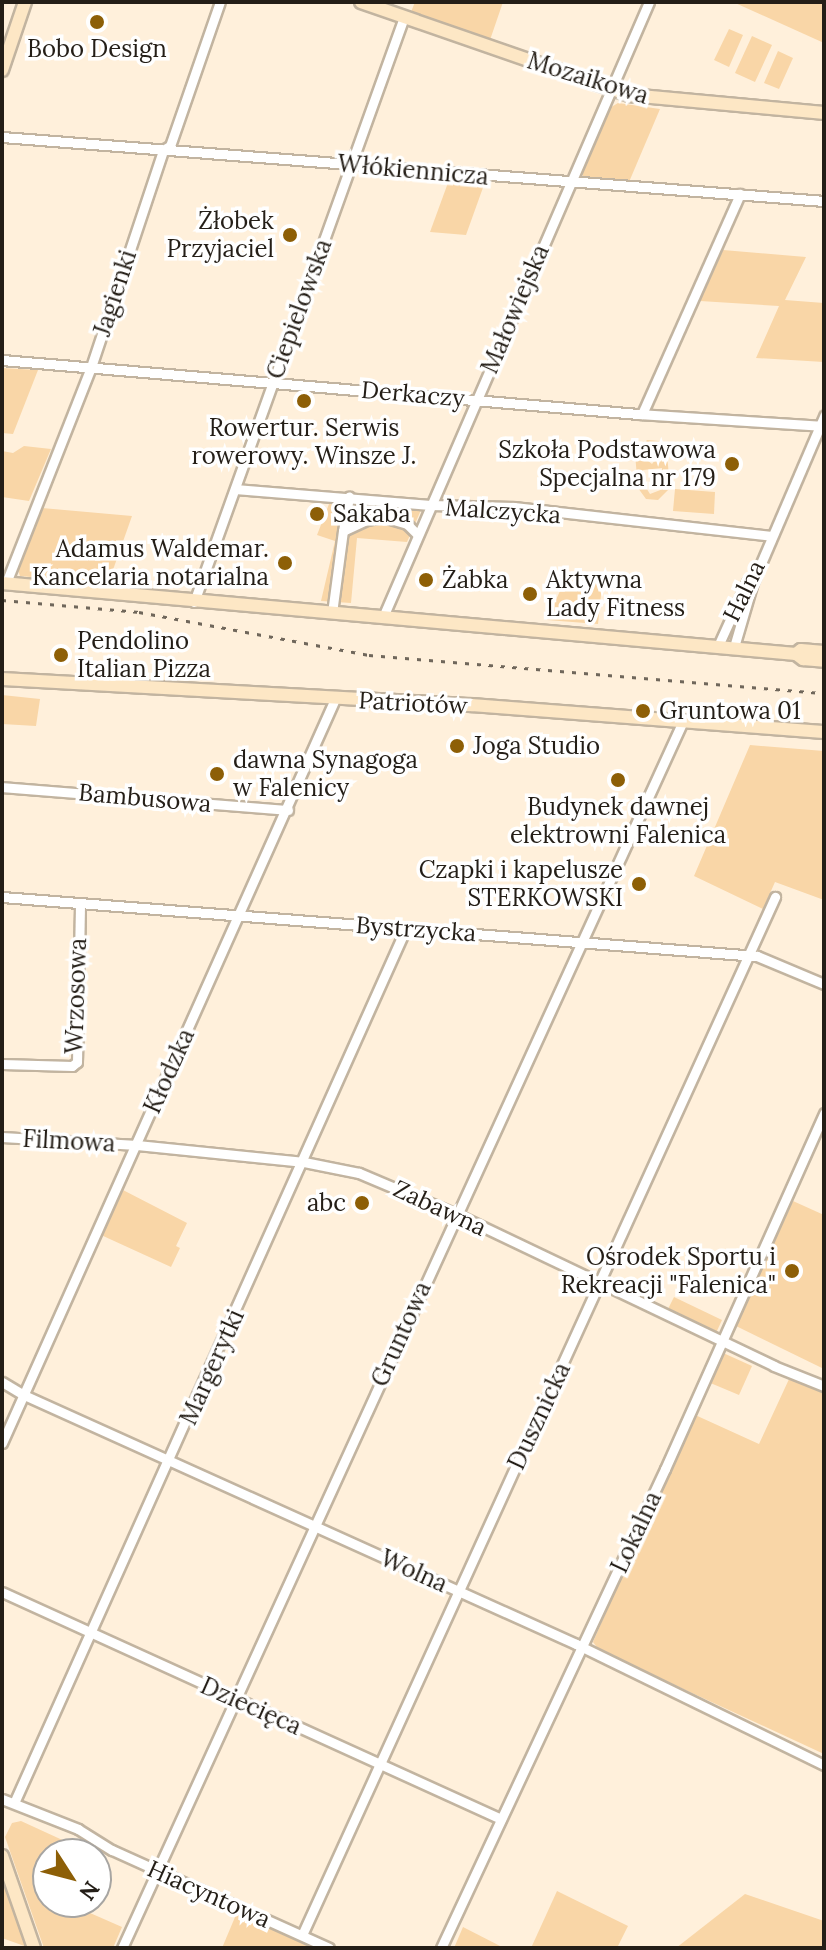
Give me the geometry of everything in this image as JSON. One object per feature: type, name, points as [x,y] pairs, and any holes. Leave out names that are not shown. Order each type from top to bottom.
[{"type":"main road","points":[[2,70],[25,2]]},
{"type":"main road","name":"Mozaikowa","points":[[361,2],[609,89],[657,99],[824,113]]},
{"type":"main road","points":[[4,583],[734,647],[796,654],[803,659],[824,661]]},
{"type":"main road","points":[[796,654],[801,650],[824,652]]},
{"type":"main road","name":"Patriotów","points":[[2,679],[824,732]]},
{"type":"main road","points":[[2,1856],[34,1948]]},
{"type":"street","name":"Jagienki","points":[[4,583],[91,367],[163,150],[170,146],[220,2]]},
{"type":"street","name":"Małowiejska","points":[[383,617],[649,2]]},
{"type":"street","name":"Ciepielowska","points":[[194,602],[404,17]]},
{"type":"street","name":"Włókiennicza","points":[[2,137],[824,201]]},
{"type":"street","points":[[642,414],[740,194]]},
{"type":"street","name":"Derkaczy","points":[[2,360],[642,414],[823,422]]},
{"type":"street","name":"Halna","points":[[718,646],[823,422]]},
{"type":"street","name":"Malczycka","points":[[235,489],[430,505],[514,507],[771,536]]},
{"type":"street","points":[[332,613],[349,497]]},
{"type":"street","points":[[343,531],[367,520],[383,517],[407,524],[417,534]]},
{"type":"street","name":"Halna","points":[[734,647],[771,536]]},
{"type":"street","name":"Kłodzka","points":[[2,1443],[288,810],[335,699]]},
{"type":"street","name":"Gruntowa","points":[[122,1948],[683,721]]},
{"type":"street","name":"Bambusowa","points":[[2,787],[288,810]]},
{"type":"street","name":"Bystrzycka","points":[[2,897],[749,955],[764,957],[824,984]]},
{"type":"street","name":"Dusznicka","points":[[302,1935],[775,897]]},
{"type":"street","name":"Wrzosowa","points":[[2,1064],[72,1066],[77,1062],[80,903]]},
{"type":"street","name":"Margerytki","points":[[14,1803],[304,1162],[406,928]]},
{"type":"street","name":"Lokalna","points":[[441,1948],[582,1647],[824,1113]]},
{"type":"street","name":"Filmowa","points":[[2,1137],[137,1145]]},
{"type":"street","name":"Zabawna","points":[[137,1145],[304,1162],[368,1176],[824,1386]]},
{"type":"street","name":"Wolna","points":[[2,1382],[24,1395],[582,1647],[824,1765]]},
{"type":"street","name":"Dziecięca","points":[[2,1592],[501,1819]]},
{"type":"street","name":"Hiacyntowa","points":[[2,1799],[78,1829],[112,1850],[329,1948]]},
{"type":"shaded area","points":[[415,2],[503,2],[490,40],[411,12]]},
{"type":"shaded area","points":[[733,2],[824,2],[824,43]]},
{"type":"shaded area","points":[[729,29],[743,35],[729,67],[714,60]]},
{"type":"shaded area","points":[[752,36],[772,45],[755,82],[735,73]]},
{"type":"shaded area","points":[[778,51],[793,58],[779,89],[764,83]]},
{"type":"shaded area","points":[[618,103],[660,109],[629,182],[583,178],[582,163],[608,109]]},
{"type":"shaded area","points":[[449,180],[485,182],[466,235],[430,232]]},
{"type":"shaded area","points":[[723,250],[806,257],[785,300],[824,303],[824,362],[756,358],[779,306],[700,301]]},
{"type":"shaded area","points":[[2,368],[38,370],[13,434],[2,433]]},
{"type":"shaded area","points":[[647,440],[659,441],[667,454],[670,488],[658,500],[646,499],[638,488],[635,454]],"holes":[[[650,446],[660,454],[652,464],[642,456]],[[662,468],[663,489],[650,494],[645,486],[643,470]]]},
{"type":"shaded area","points":[[24,446],[51,449],[29,501],[2,497],[2,451],[13,453]]},
{"type":"shaded area","points":[[675,489],[715,492],[714,514],[673,511]]},
{"type":"shaded area","points":[[329,504],[421,510],[407,542],[357,538],[351,603],[321,601],[335,541],[317,535]]},
{"type":"shaded area","points":[[42,508],[132,516],[108,584],[20,576],[18,570]]},
{"type":"shaded area","points":[[568,573],[603,576],[598,624],[547,620]]},
{"type":"shaded area","points":[[2,695],[40,699],[36,726],[2,724]]},
{"type":"shaded area","points":[[750,745],[824,751],[824,900],[775,882],[763,909],[694,876]]},
{"type":"shaded area","points":[[121,1189],[187,1223],[176,1246],[180,1248],[171,1267],[101,1235]]},
{"type":"shaded area","name":"Ośrodek Sportu i Rekreacji \"Falenica\"","points":[[793,1201],[824,1215],[824,1369],[736,1326]]},
{"type":"shaded area","points":[[674,1297],[722,1320],[716,1333],[667,1311]]},
{"type":"shaded area","points":[[721,1352],[752,1366],[739,1395],[708,1382]]},
{"type":"shaded area","points":[[790,1377],[824,1393],[824,1754],[599,1650],[593,1642],[693,1414],[759,1444]]},
{"type":"shaded area","points":[[21,1821],[58,1838],[32,1838],[32,1914],[5,1837],[12,1823]]},
{"type":"shaded area","points":[[2,1873],[30,1948],[2,1938]]},
{"type":"shaded area","points":[[557,1891],[628,1926],[617,1948],[531,1948]]},
{"type":"shaded area","points":[[745,1894],[824,1921],[824,1948],[676,1948]]},
{"type":"shaded area","points":[[238,1910],[316,1948],[222,1948]]},
{"type":"shaded area","points":[[33,1918],[101,1918],[122,1927],[113,1948],[44,1948]]},
{"type":"shaded area","points":[[463,1927],[504,1948],[454,1948]]},
{"type":"railway","points":[[2,600],[139,612],[369,655],[824,693]]},
{"type":"place","name":"Bobo Design","points":[[97,22]]},
{"type":"place","name":"Żłobek Przyjaciel","points":[[290,235]]},
{"type":"place","name":"Rowertur. Serwis rowerowy. Winsze J.","points":[[304,401]]},
{"type":"place","name":"Szkoła Podstawowa Specjalna nr 179","points":[[732,464]]},
{"type":"place","name":"Sakaba","points":[[317,514]]},
{"type":"place","name":"Adamus Waldemar. Kancelaria notarialna","points":[[285,563]]},
{"type":"place","name":"Żabka","points":[[426,580]]},
{"type":"place","name":"Aktywna Lady Fitness","points":[[530,594]]},
{"type":"place","name":"Pendolino Italian Pizza","points":[[61,655]]},
{"type":"place","name":"Gruntowa 01","points":[[643,711]]},
{"type":"place","name":"Joga Studio","points":[[457,746]]},
{"type":"place","name":"dawna Synagoga w Falenicy","points":[[217,774]]},
{"type":"place","name":"Budynek dawnej elektrowni Falenica","points":[[618,780]]},
{"type":"place","name":"Czapki i kapelusze STERKOWSKI","points":[[639,884]]},
{"type":"place","name":"abc","points":[[362,1203]]},
{"type":"place","name":"Ośrodek Sportu i Rekreacji \"Falenica\"","points":[[792,1271]]}]
